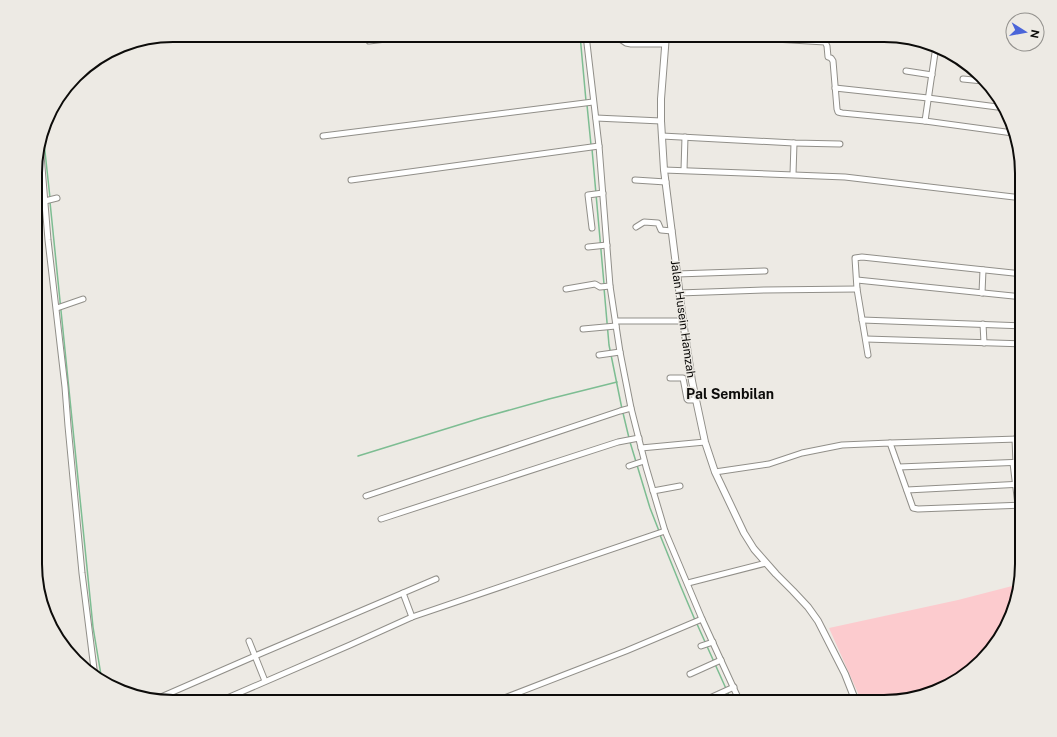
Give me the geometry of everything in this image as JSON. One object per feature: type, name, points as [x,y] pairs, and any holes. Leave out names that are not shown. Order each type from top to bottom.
[{"type":"street","points":[[587,42],[592,77],[592,102],[596,118],[608,286],[618,352],[630,408],[665,531],[688,583],[711,642],[736,695]]},
{"type":"street","points":[[624,42],[630,44],[664,44]]},
{"type":"street","points":[[824,42],[827,46],[828,58],[831,58],[833,61],[838,112],[925,121],[1009,132]]},
{"type":"street","name":"Jalan Husein Hamzah","points":[[664,44],[661,99],[664,170],[692,381],[705,442],[715,472],[744,533],[766,564],[793,591],[818,621],[845,674],[853,695]]},
{"type":"street","points":[[925,121],[935,52]]},
{"type":"street","points":[[906,71],[932,75]]},
{"type":"street","points":[[963,79],[977,80]]},
{"type":"street","points":[[835,88],[997,107]]},
{"type":"street","points":[[323,136],[592,102]]},
{"type":"street","points":[[596,118],[661,121]]},
{"type":"street","points":[[662,136],[840,144]]},
{"type":"street","points":[[684,170],[685,137]]},
{"type":"street","points":[[792,174],[794,143]]},
{"type":"street","points":[[352,180],[597,146]]},
{"type":"street","points":[[43,158],[51,200],[48,240],[61,306],[68,426],[83,579],[94,669]]},
{"type":"street","points":[[664,170],[845,177],[1015,197]]},
{"type":"street","points":[[635,180],[666,182]]},
{"type":"street","points":[[592,228],[588,195],[601,194]]},
{"type":"street","points":[[636,226],[644,222],[658,224],[661,230],[672,231]]},
{"type":"street","points":[[588,247],[605,246]]},
{"type":"street","points":[[868,355],[857,289],[855,258],[862,257],[1015,273]]},
{"type":"street","points":[[982,293],[983,270]]},
{"type":"street","points":[[677,274],[765,271]]},
{"type":"street","points":[[856,280],[1015,296]]},
{"type":"street","points":[[566,289],[595,284],[600,287],[608,286]]},
{"type":"street","points":[[680,293],[857,289]]},
{"type":"street","points":[[61,306],[83,299]]},
{"type":"street","points":[[862,320],[1015,326]]},
{"type":"street","points":[[583,329],[615,325],[683,321]]},
{"type":"street","points":[[983,324],[984,343]]},
{"type":"street","points":[[866,339],[1015,344]]},
{"type":"street","points":[[599,355],[618,352]]},
{"type":"street","points":[[670,378],[683,378],[687,399],[696,400]]},
{"type":"street","points":[[366,496],[620,410],[630,408]]},
{"type":"street","points":[[381,519],[522,472],[626,440],[638,438]]},
{"type":"street","points":[[715,472],[769,464],[802,453],[842,445],[1015,439],[1015,474]]},
{"type":"street","points":[[641,448],[705,442]]},
{"type":"street","points":[[890,443],[913,508],[915,509],[1015,505]]},
{"type":"street","points":[[629,466],[644,461]]},
{"type":"street","points":[[899,467],[1014,463]]},
{"type":"street","points":[[907,490],[1015,484]]},
{"type":"street","points":[[653,491],[680,486]]},
{"type":"street","points":[[234,695],[350,646],[412,617],[665,531]]},
{"type":"street","points":[[688,583],[766,564]]},
{"type":"street","points":[[165,695],[436,579]]},
{"type":"street","points":[[404,593],[412,617]]},
{"type":"street","points":[[512,695],[626,651],[702,619]]},
{"type":"street","points":[[249,641],[265,681]]},
{"type":"street","points":[[701,646],[711,642]]},
{"type":"street","points":[[690,674],[720,660]]},
{"type":"street","points":[[716,695],[732,688]]},
{"type":"shaded area","points":[[1013,586],[1002,622],[993,637],[977,657],[957,673],[942,682],[910,692],[893,695],[859,695],[829,628],[958,600]]},
{"type":"waterway","points":[[581,42],[586,101]]},
{"type":"waterway","points":[[587,105],[591,145]]},
{"type":"waterway","points":[[45,147],[50,198]]},
{"type":"waterway","points":[[592,149],[604,284]]},
{"type":"waterway","points":[[50,202],[93,627],[101,674]]},
{"type":"waterway","points":[[604,288],[609,345],[622,409]]},
{"type":"waterway","points":[[358,456],[481,418],[617,382]]},
{"type":"waterway","points":[[623,413],[629,438]]},
{"type":"waterway","points":[[630,442],[650,508],[659,531]]},
{"type":"waterway","points":[[660,535],[695,620]]},
{"type":"waterway","points":[[697,624],[729,695]]},
{"type":"district","name":"Pal Sembilan","points":[[730,394]]}]
